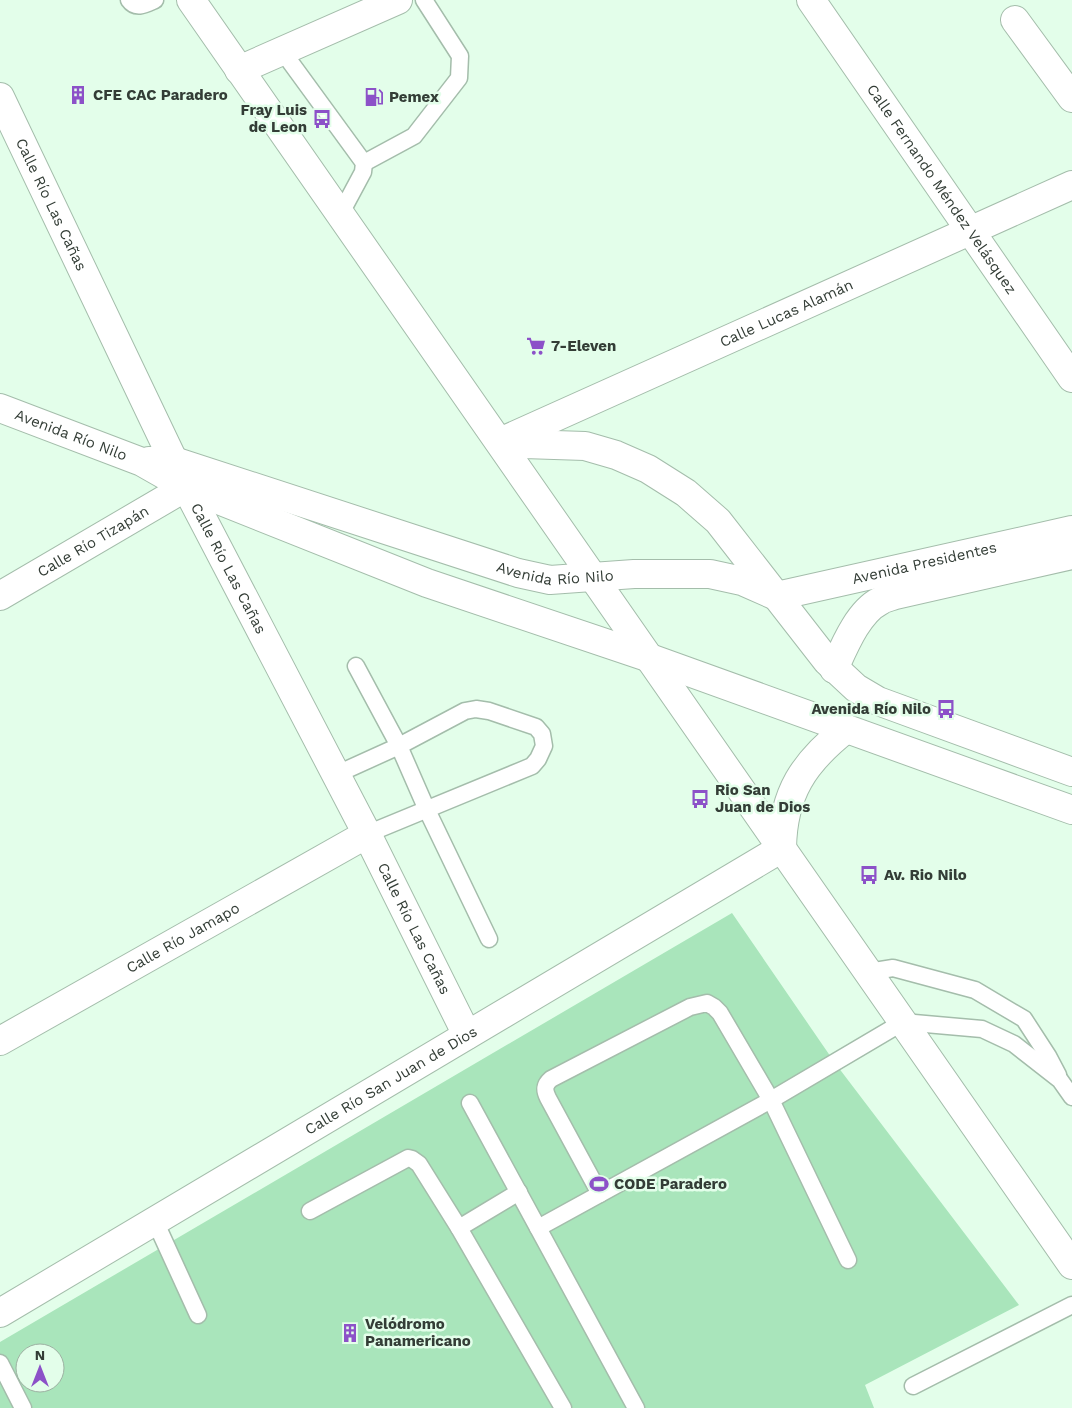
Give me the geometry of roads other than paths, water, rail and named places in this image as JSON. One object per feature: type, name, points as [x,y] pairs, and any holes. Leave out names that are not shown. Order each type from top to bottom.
[{"type":"street","points":[[192,0],[1072,1265]]},
{"type":"street","points":[[239,70],[398,0]]},
{"type":"street","name":"Calle Fernando Méndez Velásquez","points":[[811,0],[1072,378]]},
{"type":"street","points":[[1015,20],[1072,98]]},
{"type":"street","name":"Calle Río Las Cañas","points":[[0,97],[186,487],[366,834],[466,1035]]},
{"type":"street","name":"Calle Lucas Alamán","points":[[501,444],[1072,185]]},
{"type":"street","name":"Avenida Río Nilo","points":[[0,408],[142,462],[186,487],[427,583],[650,658],[1072,810]]},
{"type":"street","points":[[501,444],[585,446],[616,455],[648,469],[686,493],[718,522],[777,596]]},
{"type":"street","name":"Avenida Río Nilo","points":[[142,462],[174,461],[518,573],[550,580],[634,574],[710,574],[742,581],[777,596],[834,669],[856,688],[878,701],[1072,772]]},
{"type":"street","name":"Calle Río Tizapán","points":[[0,596],[186,487]]},
{"type":"street","name":"Avenida Presidentes","points":[[777,596],[1072,530]]},
{"type":"street","name":"Avenida Presidentes","points":[[834,669],[848,640],[864,614],[878,601],[895,595],[1072,555]]},
{"type":"street","points":[[782,848],[785,816],[793,790],[807,766],[825,746],[846,729]]},
{"type":"street","name":"Calle Río Jamapo","points":[[0,1041],[366,834]]},
{"type":"street","name":"Calle Río San Juan de Dios","points":[[0,1313],[782,848]]},
{"type":"lane","points":[[128,0],[137,6],[155,0]]},
{"type":"lane","points":[[364,162],[414,136],[458,78],[460,56],[424,0]]},
{"type":"lane","points":[[283,52],[364,162],[363,172],[341,213]]},
{"type":"lane","points":[[356,666],[399,746],[427,810],[490,939]]},
{"type":"lane","points":[[335,774],[399,746],[465,711],[476,709],[489,711],[536,727],[542,734],[544,746],[538,759],[532,766],[366,834]]},
{"type":"lane","points":[[868,972],[893,968],[975,990],[1024,1019],[1072,1097]]},
{"type":"lane","points":[[600,1194],[545,1092],[545,1088],[551,1079],[690,1007],[707,1003],[720,1013],[771,1100],[848,1260]]},
{"type":"lane","points":[[538,1228],[771,1100],[903,1022],[982,1029],[1014,1044],[1060,1080]]},
{"type":"lane","points":[[470,1103],[636,1408]]},
{"type":"lane","points":[[310,1211],[403,1160],[412,1159],[419,1164],[563,1408]]},
{"type":"lane","points":[[458,1228],[519,1192]]},
{"type":"lane","points":[[155,1221],[198,1315]]},
{"type":"lane","points":[[913,1386],[1072,1305]]},
{"type":"lane","points":[[0,1363],[23,1408]]},
{"type":"place","name":"CFE CAC Paradero","points":[[78,95]]},
{"type":"place","name":"Pemex","points":[[374,97]]},
{"type":"place","name":"Fray Luis de Leon","points":[[322,119]]},
{"type":"place","name":"7-Eleven","points":[[536,346]]},
{"type":"place","name":"Avenida Río Nilo","points":[[946,709]]},
{"type":"place","name":"Rio San Juan de Dios","points":[[700,799]]},
{"type":"place","name":"Av. Rio Nilo","points":[[869,875]]},
{"type":"place","name":"CODE Paradero","points":[[599,1184]]},
{"type":"place","name":"Velódromo Panamericano","points":[[350,1333]]}]
